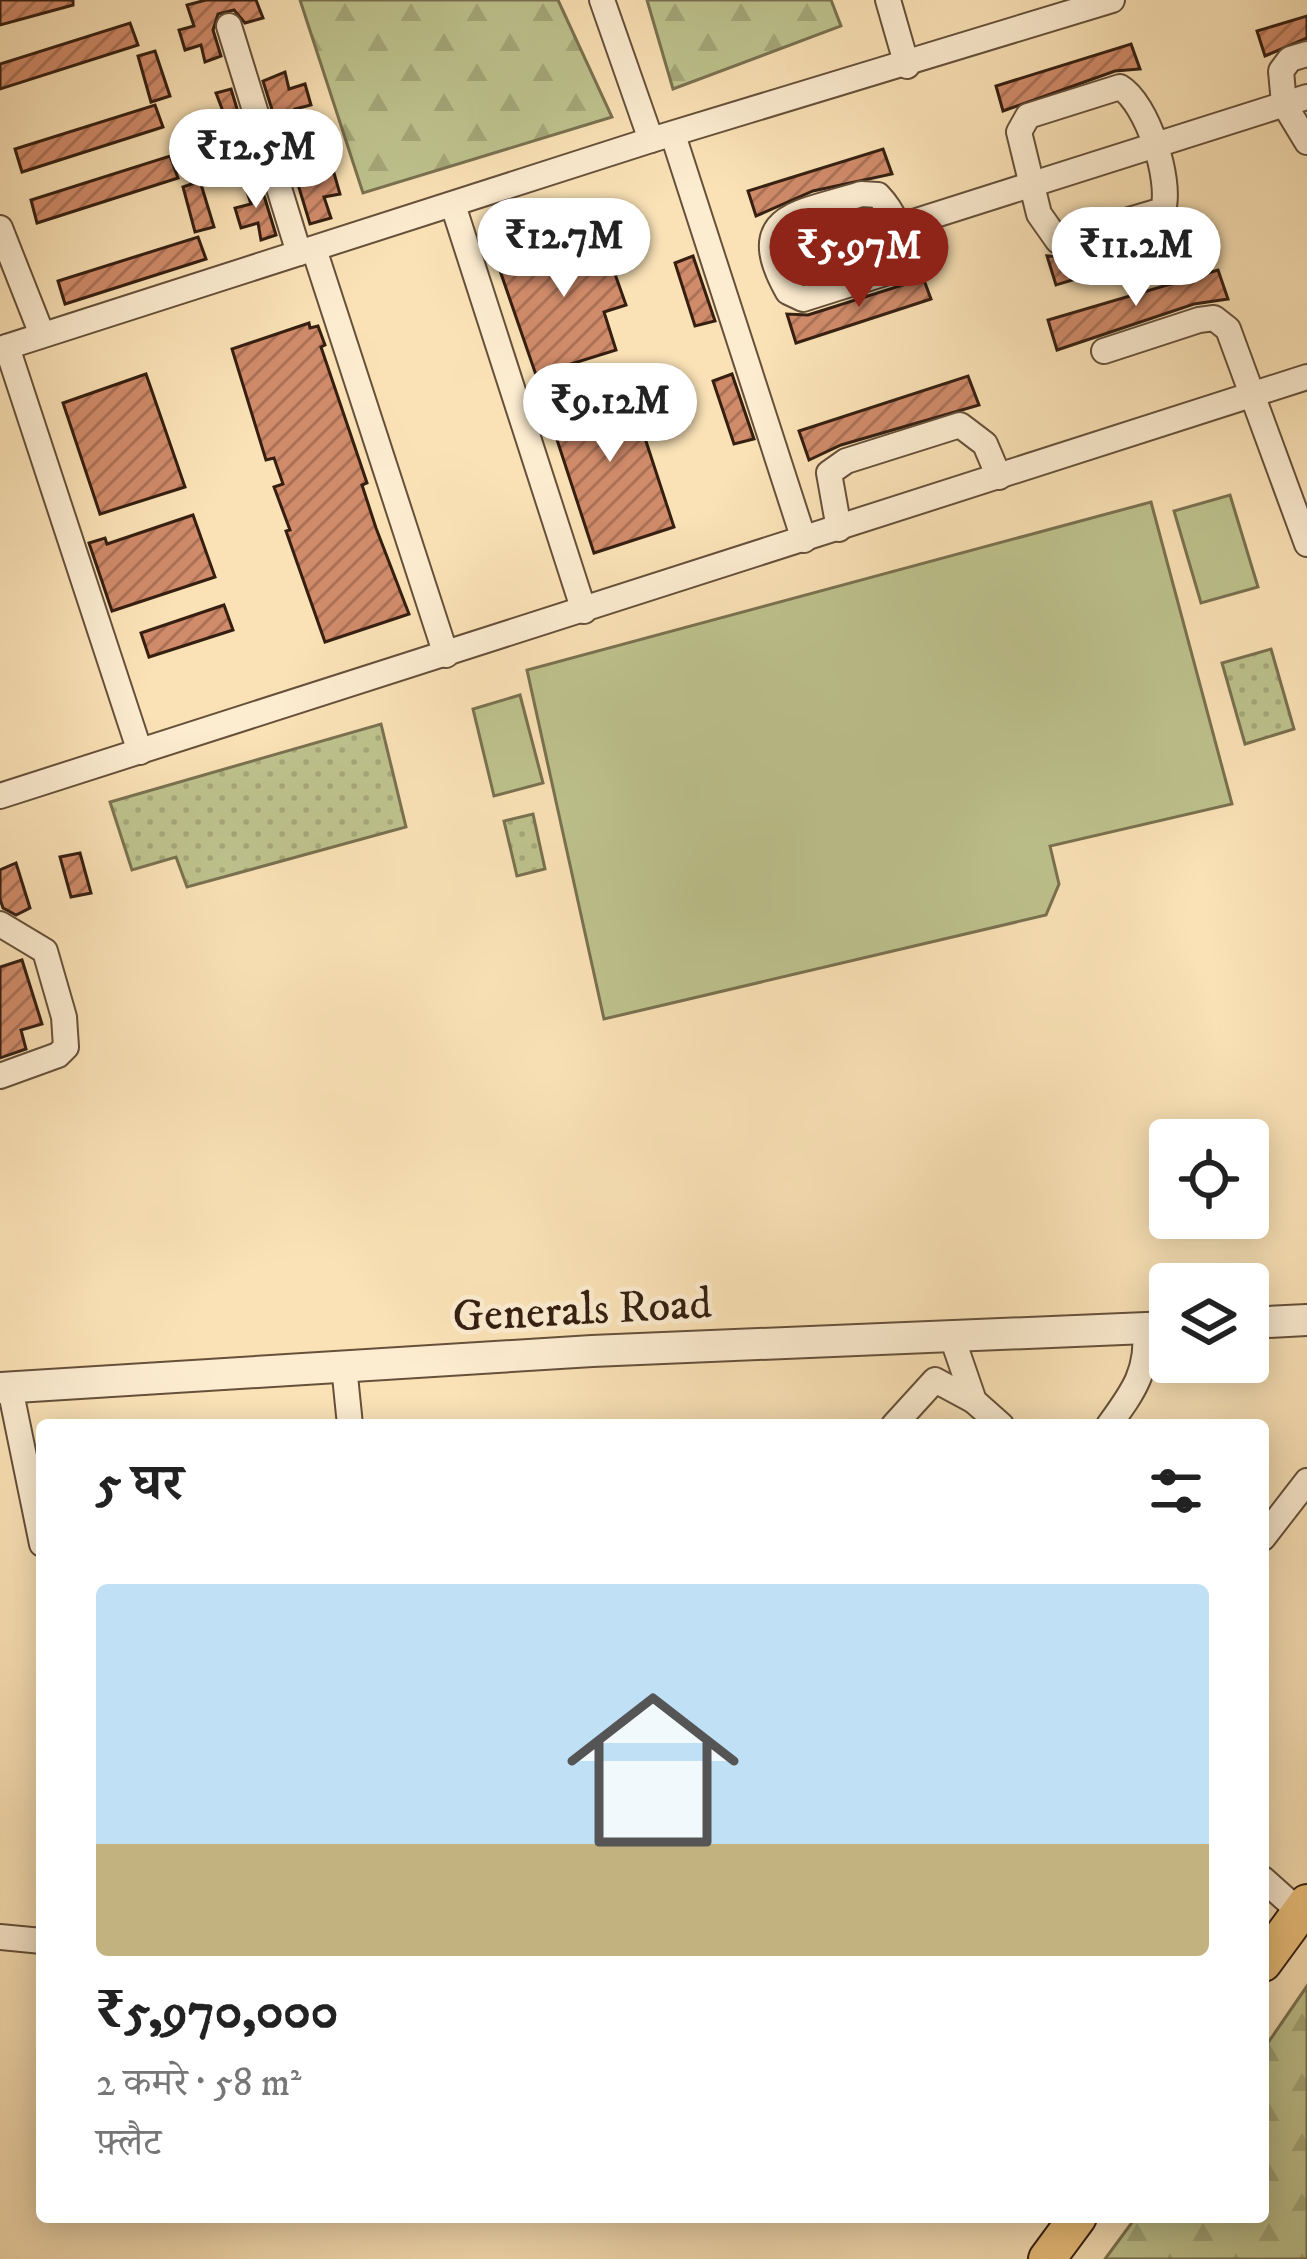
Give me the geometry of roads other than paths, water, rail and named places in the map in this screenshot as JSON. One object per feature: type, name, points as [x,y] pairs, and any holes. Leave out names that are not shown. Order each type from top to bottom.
[{"type":"main road","points":[[1269,1955],[1304,1907]]},
{"type":"main road","points":[[1047,2259],[1074,2223]]},
{"type":"street","points":[[602,0],[662,137],[804,540]]},
{"type":"street","points":[[889,0],[907,66]]},
{"type":"street","points":[[140,752],[4,348],[41,332],[1112,0]]},
{"type":"street","points":[[230,26],[446,655]]},
{"type":"street","points":[[1307,54],[1290,59],[1281,71],[1296,101],[1307,142]]},
{"type":"street","points":[[1120,87],[1136,96],[1154,145],[1167,197],[1163,210],[1058,241],[1039,214],[1031,183],[1019,132],[1028,116],[1120,87]]},
{"type":"street","points":[[778,265],[1296,101]]},
{"type":"street","points":[[861,194],[878,196],[897,225],[901,268],[803,299],[788,292],[771,234],[779,221],[861,194]]},
{"type":"street","points":[[453,205],[584,610]]},
{"type":"street","points":[[0,229],[41,332]]},
{"type":"street","points":[[1103,351],[1214,318],[1228,329],[1305,530]]},
{"type":"street","points":[[0,796],[1307,377]]},
{"type":"street","points":[[838,529],[829,473],[846,461],[960,425],[985,444],[999,477]]},
{"type":"street","points":[[0,924],[45,951],[66,1036],[58,1055],[0,1076]]},
{"type":"street","points":[[1269,1322],[1307,1320]]},
{"type":"street","name":"Generals Road","points":[[5,1388],[344,1366],[1149,1328]]},
{"type":"street","points":[[952,1336],[974,1401]]},
{"type":"street","points":[[1113,1419],[1139,1384],[1149,1354]]},
{"type":"street","points":[[344,1366],[349,1419]]},
{"type":"street","points":[[899,1419],[934,1380],[974,1401],[994,1419]]},
{"type":"street","points":[[5,1388],[36,1519]]},
{"type":"street","points":[[1269,1530],[1307,1481]]},
{"type":"street","points":[[1269,1883],[1304,1907]]},
{"type":"street","points":[[0,1936],[36,1940]]}]
